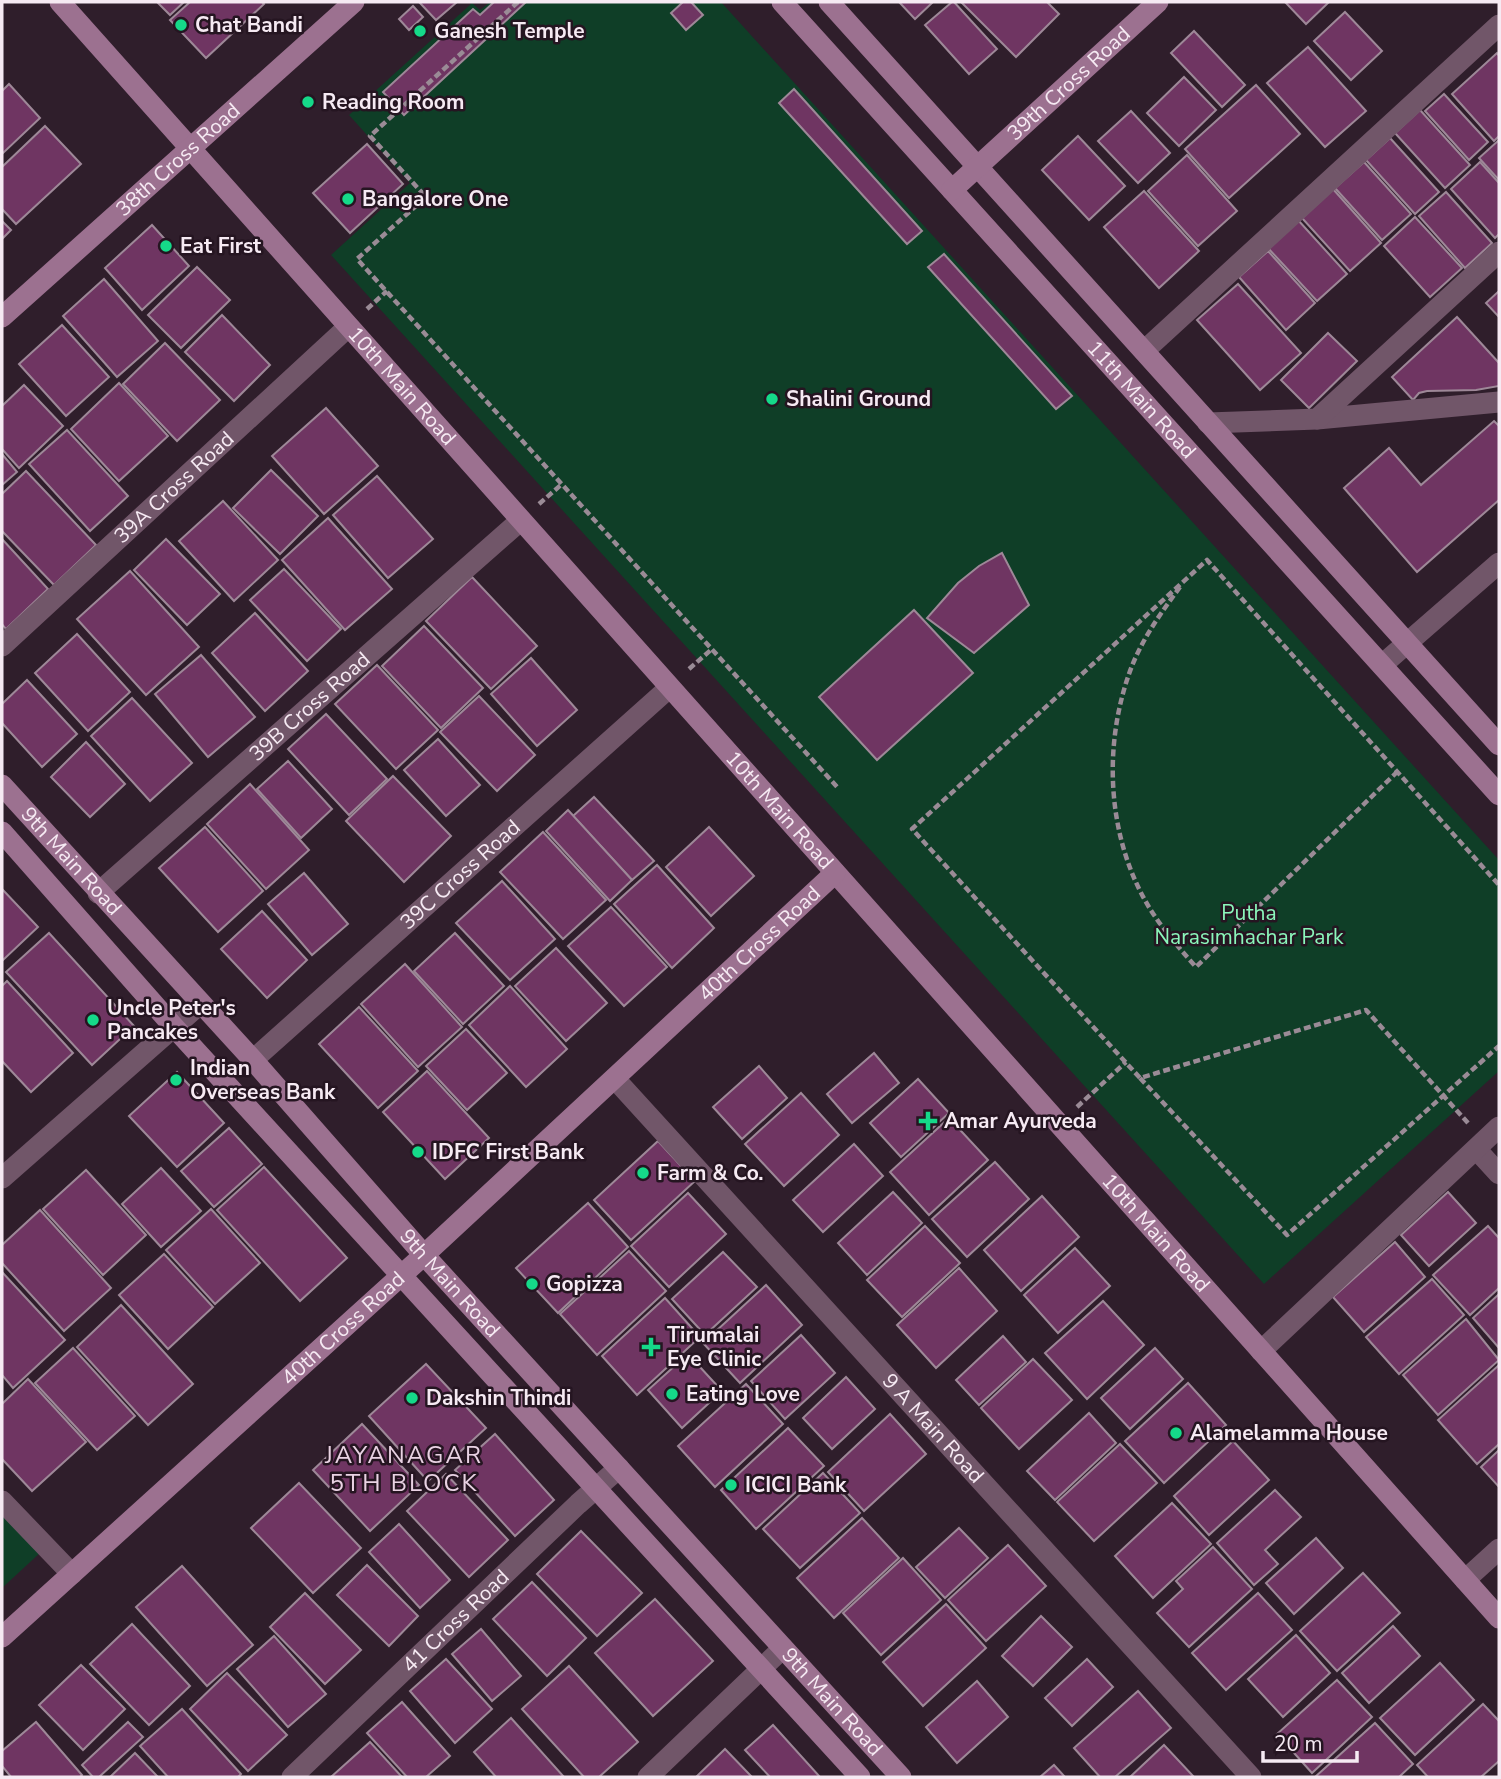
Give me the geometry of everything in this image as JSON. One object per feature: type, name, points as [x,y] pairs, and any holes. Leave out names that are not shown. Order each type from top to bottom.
[{"type":"main road","name":"10th Main Road","points":[[60,2],[1499,1618]]},
{"type":"main road","name":"38th Cross Road","points":[[2,317],[354,2]]},
{"type":"main road","name":"11th Main Road","points":[[782,2],[1499,796]]},
{"type":"main road","name":"11th Main Road","points":[[828,2],[1499,745]]},
{"type":"main road","name":"39th Cross Road","points":[[952,190],[1158,2]]},
{"type":"main road","name":"9th Main Road","points":[[2,786],[253,1060],[424,1255],[901,1777]]},
{"type":"main road","name":"9th Main Road","points":[[2,832],[174,1027],[860,1777]]},
{"type":"main road","name":"40th Cross Road","points":[[2,1637],[616,1080],[835,873]]},
{"type":"street","points":[[1144,351],[1499,25]]},
{"type":"street","points":[[1317,419],[1499,253]]},
{"type":"street","name":"39A Cross Road","points":[[2,646],[348,327]]},
{"type":"street","points":[[1208,423],[1317,419],[1499,402]]},
{"type":"street","name":"39B Cross Road","points":[[98,892],[520,521]]},
{"type":"street","points":[[1382,665],[1499,563]]},
{"type":"street","name":"39C Cross Road","points":[[253,1060],[669,688]]},
{"type":"street","points":[[2,1178],[200,1003]]},
{"type":"street","name":"9 A Main Road","points":[[616,1080],[1251,1777]]},
{"type":"street","points":[[1261,1351],[1487,1139],[1499,1174]]},
{"type":"street","name":"41 Cross Road","points":[[292,1777],[620,1468]]},
{"type":"street","points":[[2,1501],[72,1574]]},
{"type":"street","points":[[1465,1580],[1499,1549]]},
{"type":"street","points":[[648,1777],[783,1648]]},
{"type":"path","points":[[518,2],[370,136],[426,197],[357,259],[839,789]]},
{"type":"path","points":[[1207,560],[1499,885]]},
{"type":"path","points":[[1207,560],[1182,584],[1143,641],[1119,706],[1114,741],[1114,798],[1122,844],[1134,878],[1151,910],[1196,967],[1397,772]]},
{"type":"path","points":[[1207,560],[912,829],[1287,1235],[1499,1046]]},
{"type":"path","points":[[1140,1078],[1366,1010],[1487,1139]]},
{"type":"path","points":[[1058,1124],[1126,1062]]},
{"type":"green space","name":"Putha Narasimhachar Park","points":[[490,2],[721,2],[1499,860],[1499,1071],[1264,1284],[331,255],[410,183],[349,115],[472,3],[480,10]]},
{"type":"green space","points":[[2,1510],[41,1552],[2,1588]]},
{"type":"building","points":[[157,2],[184,2],[170,15]]},
{"type":"building","points":[[190,2],[264,4],[206,58],[170,20]]},
{"type":"building","points":[[419,2],[457,2],[436,20]]},
{"type":"building","points":[[494,2],[526,2],[404,115],[383,92],[473,9],[480,15]]},
{"type":"building","points":[[683,2],[691,2],[703,15],[686,30],[671,13]]},
{"type":"building","points":[[899,2],[933,2],[915,19]]},
{"type":"building","points":[[952,2],[997,49],[969,74],[925,25]]},
{"type":"building","points":[[961,2],[1047,2],[1059,14],[1016,57]]},
{"type":"building","points":[[1285,2],[1329,2],[1306,24]]},
{"type":"building","points":[[413,6],[423,17],[409,30],[399,19]]},
{"type":"building","points":[[1345,12],[1382,51],[1351,80],[1314,41]]},
{"type":"building","points":[[1194,31],[1245,85],[1222,107],[1171,53]]},
{"type":"building","points":[[1308,47],[1366,111],[1325,147],[1267,83]]},
{"type":"building","points":[[1497,53],[1499,136],[1494,141],[1452,94]]},
{"type":"building","points":[[1184,77],[1216,110],[1179,146],[1147,113]]},
{"type":"building","points":[[9,84],[40,118],[2,154],[2,91]]},
{"type":"building","points":[[1256,85],[1300,134],[1229,198],[1185,149]]},
{"type":"building","points":[[794,89],[922,231],[907,244],[779,103]]},
{"type":"building","points":[[1444,94],[1488,142],[1469,160],[1425,111]]},
{"type":"building","points":[[1420,110],[1470,165],[1445,188],[1395,133]]},
{"type":"building","points":[[1131,111],[1170,153],[1138,183],[1098,141]]},
{"type":"building","points":[[45,126],[81,164],[16,224],[2,209],[2,167]]},
{"type":"building","points":[[1078,136],[1125,186],[1089,220],[1042,170]]},
{"type":"building","points":[[1390,138],[1439,192],[1415,214],[1366,160]]},
{"type":"building","points":[[1499,140],[1499,180],[1479,158]]},
{"type":"building","points":[[367,144],[403,184],[350,233],[313,193]]},
{"type":"building","points":[[1187,155],[1237,211],[1198,246],[1148,191]]},
{"type":"building","points":[[1364,162],[1411,214],[1382,240],[1335,188]]},
{"type":"building","points":[[1480,162],[1499,183],[1499,234],[1495,238],[1451,189]]},
{"type":"building","points":[[1333,189],[1381,243],[1350,271],[1302,218]]},
{"type":"building","points":[[1144,191],[1199,251],[1159,288],[1104,227]]},
{"type":"building","points":[[1446,192],[1492,243],[1465,268],[1419,216]]},
{"type":"building","points":[[1415,217],[1462,268],[1430,297],[1384,246]]},
{"type":"building","points":[[1298,220],[1347,274],[1317,301],[1268,248]]},
{"type":"building","points":[[2,221],[11,230],[2,239]]},
{"type":"building","points":[[152,225],[189,266],[142,310],[105,268]]},
{"type":"building","points":[[1268,251],[1315,303],[1286,330],[1239,277]]},
{"type":"building","points":[[944,254],[1072,396],[1056,409],[928,267]]},
{"type":"building","points":[[197,267],[230,300],[181,348],[148,315]]},
{"type":"building","points":[[104,279],[158,341],[117,377],[63,316]]},
{"type":"building","points":[[1238,284],[1301,353],[1260,390],[1197,320]]},
{"type":"building","points":[[1499,291],[1499,317],[1486,303]]},
{"type":"building","points":[[222,315],[270,365],[234,401],[185,352]]},
{"type":"building","points":[[1457,317],[1499,363],[1499,386],[1476,390],[1427,391],[1419,393],[1413,400],[1392,377]]},
{"type":"building","points":[[62,325],[109,377],[66,416],[19,364]]},
{"type":"building","points":[[1328,333],[1357,361],[1309,408],[1281,380]]},
{"type":"building","points":[[165,343],[220,400],[177,441],[123,384]]},
{"type":"building","points":[[119,383],[168,436],[119,481],[71,429]]},
{"type":"building","points":[[24,385],[63,426],[19,468],[2,449],[2,406]]},
{"type":"building","points":[[326,408],[378,466],[324,514],[272,456]]},
{"type":"building","points":[[1494,421],[1499,426],[1499,500],[1417,572],[1344,488],[1389,448],[1421,485]]},
{"type":"building","points":[[67,430],[128,496],[90,531],[29,464]]},
{"type":"building","points":[[2,454],[17,472],[2,485]]},
{"type":"building","points":[[271,470],[318,516],[280,554],[233,508]]},
{"type":"building","points":[[26,471],[96,545],[54,585],[2,531],[2,494]]},
{"type":"building","points":[[377,476],[433,539],[388,578],[333,515]]},
{"type":"building","points":[[223,501],[278,560],[234,601],[179,541]]},
{"type":"building","points":[[328,518],[392,589],[345,630],[282,560]]},
{"type":"building","points":[[2,539],[48,589],[6,629],[2,624]]},
{"type":"building","points":[[166,539],[220,594],[187,625],[134,570]]},
{"type":"building","points":[[1002,553],[1029,605],[974,653],[927,618],[958,583],[979,566]]},
{"type":"building","points":[[284,569],[341,629],[307,661],[250,600]]},
{"type":"building","points":[[130,571],[199,647],[146,695],[77,619]]},
{"type":"building","points":[[472,577],[537,646],[491,689],[426,621]]},
{"type":"building","points":[[914,610],[973,673],[877,760],[819,697]]},
{"type":"building","points":[[255,613],[308,671],[265,711],[212,653]]},
{"type":"building","points":[[424,626],[483,688],[441,728],[382,666]]},
{"type":"building","points":[[77,634],[130,692],[88,731],[35,673]]},
{"type":"building","points":[[201,655],[255,717],[208,757],[155,694]]},
{"type":"building","points":[[531,658],[577,710],[537,746],[491,694]]},
{"type":"building","points":[[377,665],[438,730],[396,769],[335,704]]},
{"type":"building","points":[[27,680],[77,734],[42,767],[2,723],[2,704]]},
{"type":"building","points":[[479,696],[535,755],[497,791],[440,732]]},
{"type":"building","points":[[132,698],[192,763],[150,801],[91,736]]},
{"type":"building","points":[[326,714],[387,779],[349,815],[288,749]]},
{"type":"building","points":[[438,739],[480,785],[446,816],[404,770]]},
{"type":"building","points":[[86,742],[125,784],[90,817],[51,777]]},
{"type":"building","points":[[288,761],[332,809],[301,838],[257,789]]},
{"type":"building","points":[[393,776],[451,836],[404,882],[346,821]]},
{"type":"building","points":[[250,784],[309,850],[266,889],[207,824]]},
{"type":"building","points":[[594,797],[654,861],[632,880],[573,816]]},
{"type":"building","points":[[568,810],[632,880],[610,901],[546,831]]},
{"type":"building","points":[[205,827],[263,891],[218,932],[159,868]]},
{"type":"building","points":[[709,827],[754,876],[711,916],[666,867]]},
{"type":"building","points":[[543,832],[606,900],[563,939],[500,872]]},
{"type":"building","points":[[657,865],[714,928],[672,968],[614,904]]},
{"type":"building","points":[[304,873],[348,924],[312,955],[268,904]]},
{"type":"building","points":[[502,881],[555,939],[510,980],[456,923]]},
{"type":"building","points":[[2,889],[38,927],[2,961]]},
{"type":"building","points":[[611,907],[667,967],[624,1006],[568,946]]},
{"type":"building","points":[[262,911],[307,960],[267,998],[221,949]]},
{"type":"building","points":[[49,933],[134,1026],[92,1065],[6,972]]},
{"type":"building","points":[[455,933],[504,986],[463,1024],[414,971]]},
{"type":"building","points":[[556,948],[607,1003],[566,1041],[515,986]]},
{"type":"building","points":[[405,964],[462,1027],[418,1067],[361,1004]]},
{"type":"building","points":[[7,981],[73,1053],[31,1092],[2,1061],[2,986]]},
{"type":"building","points":[[510,986],[567,1049],[526,1087],[469,1025]]},
{"type":"building","points":[[359,1007],[418,1071],[378,1108],[319,1044]]},
{"type":"building","points":[[466,1029],[507,1073],[467,1110],[426,1066]]},
{"type":"building","points":[[874,1053],[899,1083],[852,1123],[827,1094]]},
{"type":"building","points":[[759,1066],[787,1098],[742,1139],[713,1107]]},
{"type":"building","points":[[427,1071],[489,1138],[445,1179],[383,1112]]},
{"type":"building","points":[[177,1072],[224,1123],[177,1167],[129,1116]]},
{"type":"building","points":[[918,1079],[949,1113],[901,1157],[870,1123]]},
{"type":"building","points":[[801,1093],[839,1135],[784,1186],[745,1144]]},
{"type":"building","points":[[949,1118],[988,1160],[929,1215],[890,1172]]},
{"type":"building","points":[[229,1128],[262,1164],[214,1207],[181,1171]]},
{"type":"building","points":[[658,1141],[695,1181],[631,1240],[594,1200]]},
{"type":"building","points":[[854,1144],[883,1176],[823,1232],[793,1200]]},
{"type":"building","points":[[995,1162],[1029,1199],[967,1257],[932,1219]]},
{"type":"building","points":[[264,1167],[347,1258],[300,1301],[217,1210]]},
{"type":"building","points":[[161,1168],[201,1211],[161,1247],[122,1204]]},
{"type":"building","points":[[86,1170],[146,1235],[103,1275],[43,1209]]},
{"type":"building","points":[[893,1192],[922,1223],[867,1275],[838,1243]]},
{"type":"building","points":[[1448,1192],[1476,1223],[1429,1266],[1401,1235]]},
{"type":"building","points":[[688,1193],[726,1234],[669,1287],[631,1246]]},
{"type":"building","points":[[1042,1196],[1079,1237],[1021,1291],[984,1250]]},
{"type":"building","points":[[588,1203],[628,1247],[558,1313],[516,1268]]},
{"type":"building","points":[[211,1209],[260,1263],[215,1304],[166,1250]]},
{"type":"building","points":[[40,1210],[111,1288],[64,1331],[2,1263],[2,1245]]},
{"type":"building","points":[[925,1226],[960,1263],[902,1317],[867,1280]]},
{"type":"building","points":[[1488,1226],[1499,1238],[1499,1288],[1470,1315],[1433,1275]]},
{"type":"building","points":[[1395,1242],[1425,1277],[1364,1332],[1333,1297]]},
{"type":"building","points":[[1075,1248],[1110,1286],[1058,1333],[1024,1295]]},
{"type":"building","points":[[629,1251],[666,1291],[597,1355],[560,1314]]},
{"type":"building","points":[[723,1252],[757,1287],[705,1335],[672,1299]]},
{"type":"building","points":[[164,1254],[213,1307],[168,1349],[119,1295]]},
{"type":"building","points":[[959,1268],[997,1311],[936,1368],[897,1325]]},
{"type":"building","points":[[2,1272],[65,1340],[13,1388],[2,1375]]},
{"type":"building","points":[[1432,1279],[1464,1315],[1399,1374],[1366,1337]]},
{"type":"building","points":[[766,1285],[802,1325],[740,1383],[703,1343]]},
{"type":"building","points":[[1499,1294],[1499,1348],[1473,1318]]},
{"type":"building","name":"Tirumalai Eye Clinic","points":[[665,1298],[700,1337],[637,1395],[602,1356]]},
{"type":"building","points":[[1103,1301],[1144,1345],[1087,1399],[1045,1353]]},
{"type":"building","points":[[121,1305],[193,1384],[148,1425],[77,1347]]},
{"type":"building","points":[[1466,1319],[1499,1360],[1438,1415],[1403,1375]]},
{"type":"building","points":[[801,1335],[835,1373],[785,1419],[751,1381]]},
{"type":"building","points":[[1003,1336],[1026,1362],[979,1405],[956,1380]]},
{"type":"building","points":[[73,1348],[135,1416],[97,1450],[35,1383]]},
{"type":"building","points":[[1155,1348],[1183,1379],[1130,1429],[1101,1398]]},
{"type":"building","points":[[688,1354],[722,1391],[682,1428],[648,1390]]},
{"type":"building","points":[[1033,1359],[1072,1400],[1019,1449],[981,1408]]},
{"type":"building","points":[[426,1364],[486,1428],[428,1481],[369,1416]]},
{"type":"building","points":[[1499,1365],[1499,1444],[1477,1464],[1438,1420]]},
{"type":"building","points":[[846,1377],[875,1409],[832,1449],[803,1418]]},
{"type":"building","points":[[28,1379],[86,1442],[32,1491],[2,1459],[2,1404]]},
{"type":"building","name":"Alamelamma House","points":[[1188,1383],[1226,1425],[1164,1483],[1125,1441]]},
{"type":"building","points":[[746,1384],[783,1424],[715,1487],[678,1446]]},
{"type":"building","points":[[1089,1413],[1116,1443],[1055,1500],[1027,1471]]},
{"type":"building","points":[[890,1414],[926,1454],[864,1511],[828,1472]]},
{"type":"building","points":[[362,1424],[419,1485],[370,1531],[313,1470]]},
{"type":"building","points":[[788,1428],[824,1466],[756,1529],[721,1490]]},
{"type":"building","points":[[495,1434],[554,1500],[515,1536],[455,1470]]},
{"type":"building","points":[[1233,1441],[1269,1480],[1209,1535],[1174,1496]]},
{"type":"building","points":[[1120,1444],[1157,1483],[1094,1541],[1057,1502]]},
{"type":"building","points":[[1499,1450],[1499,1487],[1481,1467]]},
{"type":"building","points":[[823,1473],[860,1513],[800,1568],[763,1529]]},
{"type":"building","points":[[446,1474],[508,1540],[469,1577],[407,1511]]},
{"type":"building","points":[[299,1483],[361,1548],[313,1593],[251,1528]]},
{"type":"building","points":[[1275,1490],[1301,1517],[1265,1550],[1278,1564],[1254,1585],[1217,1543]]},
{"type":"building","points":[[1172,1503],[1211,1544],[1153,1598],[1115,1556]]},
{"type":"building","points":[[862,1518],[899,1558],[834,1618],[797,1578]]},
{"type":"building","points":[[399,1524],[450,1580],[420,1608],[369,1552]]},
{"type":"building","points":[[959,1528],[988,1558],[945,1598],[916,1567]]},
{"type":"building","points":[[581,1531],[642,1593],[597,1636],[537,1574]]},
{"type":"building","points":[[1316,1538],[1343,1568],[1294,1614],[1266,1583]]},
{"type":"building","points":[[1008,1545],[1046,1586],[986,1641],[948,1600]]},
{"type":"building","points":[[1213,1547],[1252,1589],[1189,1647],[1157,1613],[1183,1589],[1176,1581]]},
{"type":"building","points":[[903,1558],[941,1600],[881,1655],[843,1613]]},
{"type":"building","points":[[367,1565],[418,1616],[389,1646],[337,1595]]},
{"type":"building","points":[[182,1566],[253,1645],[207,1686],[136,1607]]},
{"type":"building","points":[[1363,1573],[1400,1613],[1337,1671],[1300,1631]]},
{"type":"building","points":[[532,1582],[586,1638],[547,1676],[493,1619]]},
{"type":"building","points":[[305,1593],[361,1650],[325,1684],[270,1627]]},
{"type":"building","points":[[1258,1593],[1292,1630],[1226,1690],[1192,1653]]},
{"type":"building","points":[[655,1599],[713,1661],[653,1716],[595,1653]]},
{"type":"building","points":[[946,1604],[986,1648],[923,1706],[883,1662]]},
{"type":"building","points":[[1041,1616],[1072,1647],[1033,1686],[1002,1656]]},
{"type":"building","points":[[132,1624],[190,1686],[149,1725],[90,1664]]},
{"type":"building","points":[[1393,1626],[1420,1656],[1369,1703],[1342,1673]]},
{"type":"building","points":[[481,1629],[521,1676],[492,1701],[452,1654]]},
{"type":"building","points":[[1296,1635],[1330,1673],[1283,1717],[1248,1679]]},
{"type":"building","points":[[274,1636],[326,1694],[288,1727],[237,1669]]},
{"type":"building","points":[[446,1659],[492,1709],[455,1743],[410,1691]]},
{"type":"building","points":[[1087,1659],[1113,1687],[1072,1726],[1045,1698]]},
{"type":"building","points":[[1440,1663],[1474,1700],[1415,1755],[1380,1718]]},
{"type":"building","points":[[81,1665],[125,1709],[83,1750],[39,1705]]},
{"type":"building","points":[[569,1666],[638,1742],[599,1777],[584,1777],[522,1709]]},
{"type":"building","points":[[227,1673],[287,1735],[248,1771],[190,1709]]},
{"type":"building","points":[[1337,1680],[1372,1717],[1312,1773],[1277,1734]]},
{"type":"building","points":[[977,1681],[1008,1717],[957,1763],[926,1727]]},
{"type":"building","points":[[1138,1691],[1171,1728],[1115,1777],[1100,1777],[1074,1748]]},
{"type":"building","points":[[402,1702],[450,1756],[426,1777],[407,1777],[367,1733]]},
{"type":"building","points":[[1483,1704],[1499,1721],[1499,1761],[1481,1777],[1428,1777],[1417,1765]]},
{"type":"building","points":[[182,1709],[241,1774],[238,1777],[168,1777],[140,1746]]},
{"type":"building","points":[[511,1718],[564,1777],[496,1777],[474,1752]]},
{"type":"building","points":[[36,1722],[82,1775],[80,1777],[11,1777],[2,1766],[2,1751]]},
{"type":"building","points":[[128,1722],[143,1737],[99,1777],[93,1777],[82,1765]]},
{"type":"building","points":[[1375,1723],[1413,1764],[1399,1777],[1315,1777]]},
{"type":"building","points":[[773,1725],[820,1777],[770,1777],[745,1750]]},
{"type":"building","points":[[370,1742],[402,1777],[331,1777]]},
{"type":"building","points":[[1164,1745],[1194,1777],[1130,1777]]},
{"type":"building","points":[[725,1749],[752,1777],[696,1777]]},
{"type":"building","points":[[135,1753],[158,1777],[110,1777]]},
{"type":"building","points":[[1054,1765],[1065,1777],[1040,1777]]},
{"type":"place","name":"Chat Bandi","points":[[181,25]]},
{"type":"place","name":"Ganesh Temple","points":[[420,31]]},
{"type":"place","name":"Reading Room","points":[[308,102]]},
{"type":"place","name":"Bangalore One","points":[[348,199]]},
{"type":"place","name":"Eat First","points":[[166,246]]},
{"type":"place","name":"Shalini Ground","points":[[772,399]]},
{"type":"place","name":"Uncle Peter's Pancakes","points":[[93,1020]]},
{"type":"place","name":"Indian Overseas Bank","points":[[176,1080]]},
{"type":"place","name":"Amar Ayurveda","points":[[928,1121]]},
{"type":"place","name":"IDFC First Bank","points":[[418,1152]]},
{"type":"place","name":"Farm & Co.","points":[[643,1173]]},
{"type":"place","name":"Gopizza","points":[[532,1284]]},
{"type":"place","name":"Tirumalai Eye Clinic","points":[[651,1347]]},
{"type":"place","name":"Eating Love","points":[[672,1394]]},
{"type":"place","name":"Dakshin Thindi","points":[[412,1398]]},
{"type":"place","name":"Alamelamma House","points":[[1176,1433]]},
{"type":"place","name":"ICICI Bank","points":[[731,1485]]},
{"type":"district","name":"JAYANAGAR 5TH BLOCK","points":[[404,1469]]}]
